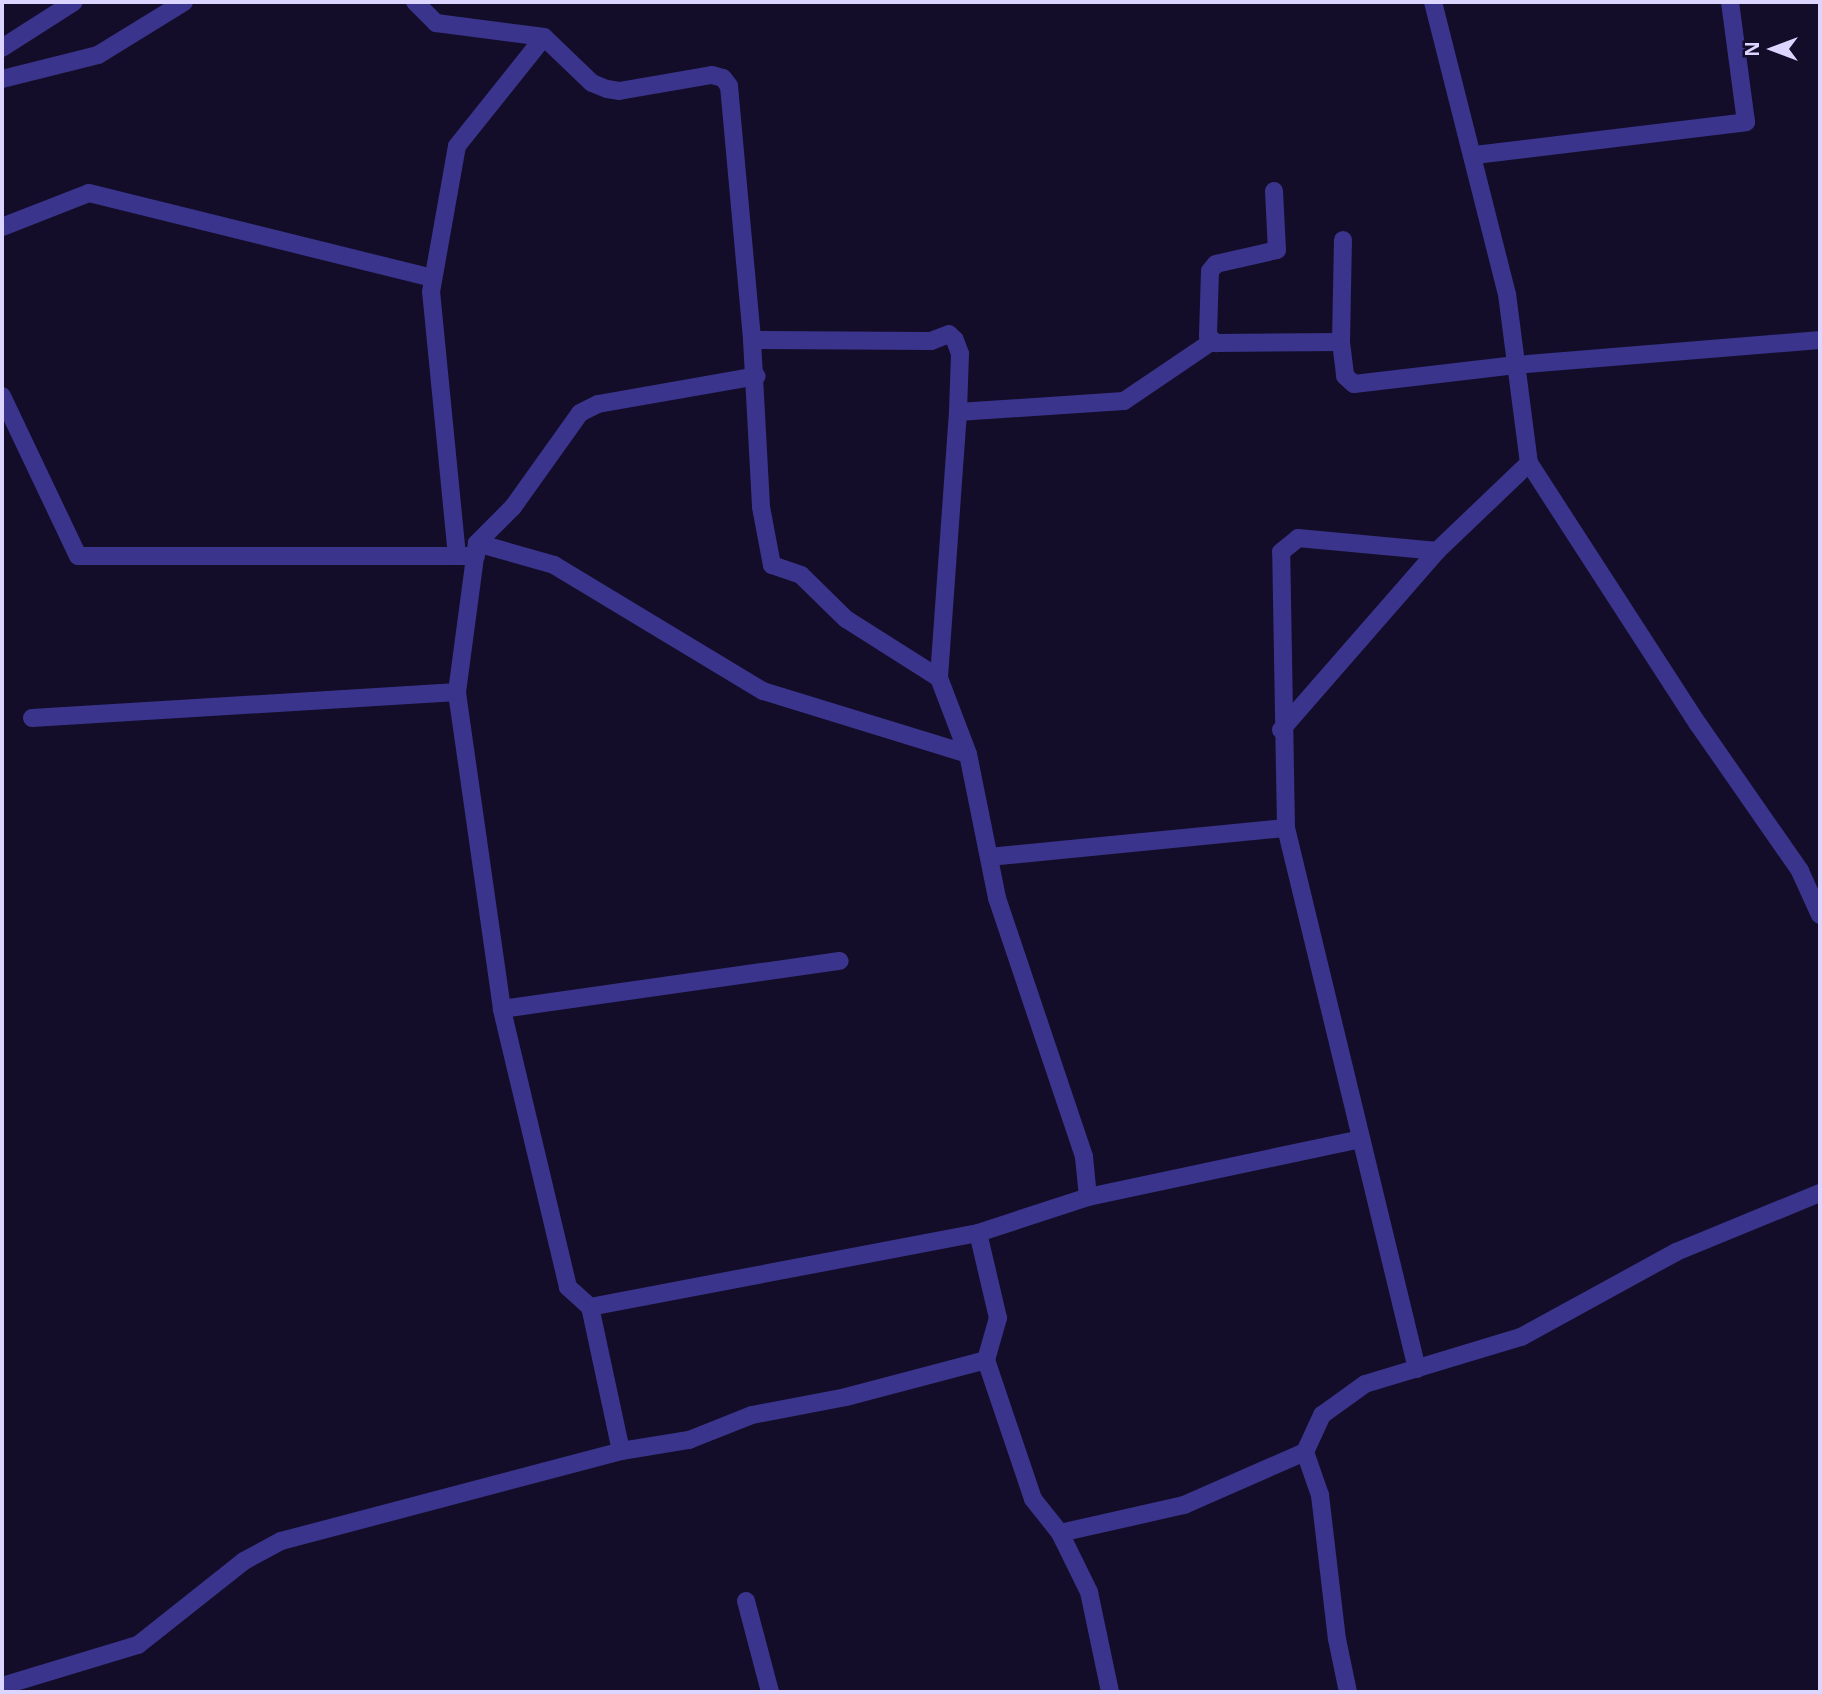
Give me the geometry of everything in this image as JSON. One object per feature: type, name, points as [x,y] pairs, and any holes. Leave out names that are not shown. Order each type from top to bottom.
[{"type":"street","points":[[2,48],[74,2]]},
{"type":"street","points":[[2,79],[98,55],[184,2]]},
{"type":"street","points":[[415,2],[436,23],[544,37],[592,83],[607,89],[619,91],[712,75],[729,86],[757,376],[761,507],[772,565],[801,575],[846,619],[939,678]]},
{"type":"street","points":[[1433,2],[1475,155],[1507,294],[1529,463],[1698,724],[1794,860],[1820,915]]},
{"type":"street","points":[[1475,155],[1746,122],[1730,2]]},
{"type":"street","points":[[457,556],[431,292],[433,278],[457,146],[544,37]]},
{"type":"street","points":[[1211,342],[1210,271],[1216,264],[1276,252],[1274,191]]},
{"type":"street","points":[[2,227],[89,192],[433,278]]},
{"type":"street","points":[[1343,240],[1341,342],[1345,376],[1354,384],[1516,365],[1820,340]]},
{"type":"street","points":[[752,340],[931,341],[949,334],[960,354],[939,678],[968,754],[997,898],[1084,1157],[1088,1197]]},
{"type":"street","points":[[958,412],[1124,401],[1211,342],[1341,342]]},
{"type":"street","points":[[621,1451],[590,1307],[568,1287],[502,1009],[457,692],[476,550],[513,507],[580,413],[589,407],[757,376]]},
{"type":"street","points":[[2,396],[78,556],[457,556],[476,550],[554,565],[763,691],[968,754]]},
{"type":"street","points":[[1281,730],[1437,551],[1529,463]]},
{"type":"street","points":[[1417,1369],[1286,828],[1281,730],[1281,552],[1298,538],[1437,551]]},
{"type":"street","points":[[32,719],[457,692]]},
{"type":"street","points":[[989,857],[1286,828]]},
{"type":"street","points":[[502,1009],[841,961]]},
{"type":"street","points":[[590,1307],[978,1233],[1088,1197],[1360,1139]]},
{"type":"street","points":[[1060,1532],[1184,1505],[1305,1452],[1322,1415],[1365,1384],[1521,1337],[1676,1252],[1820,1193]]},
{"type":"street","points":[[978,1233],[998,1318],[986,1360],[1033,1499],[1060,1532],[1089,1591],[1110,1692]]},
{"type":"street","points":[[2,1686],[138,1645],[244,1561],[281,1541],[621,1451],[689,1440],[752,1415],[846,1397],[986,1360]]},
{"type":"street","points":[[1305,1452],[1320,1495],[1337,1639],[1348,1692]]},
{"type":"street","points":[[746,1601],[770,1692]]}]
